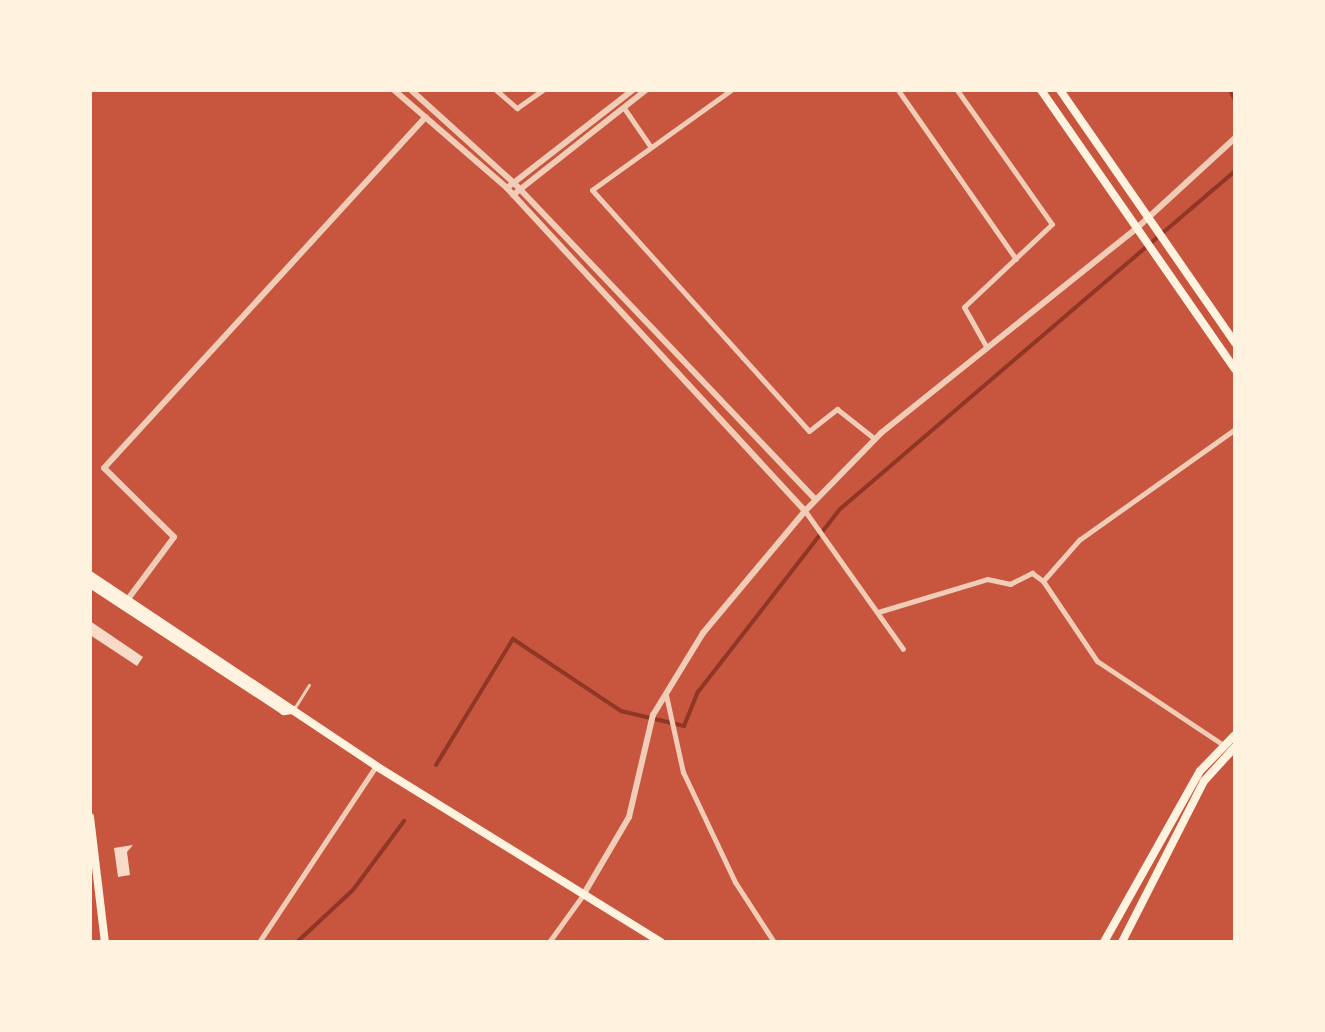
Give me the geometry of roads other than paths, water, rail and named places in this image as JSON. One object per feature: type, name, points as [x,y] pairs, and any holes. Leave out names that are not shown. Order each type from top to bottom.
[{"type":"main road","points":[[1041,90],[1235,369]]},
{"type":"main road","points":[[1060,90],[1235,343]]},
{"type":"main road","points":[[90,576],[376,766],[661,942]]},
{"type":"main road","points":[[90,584],[284,711],[293,710]]},
{"type":"main road","points":[[1122,942],[1204,781],[1235,735]]},
{"type":"main road","points":[[1104,942],[1200,771],[1230,746]]},
{"type":"main road","points":[[90,816],[105,942]]},
{"type":"street","points":[[394,90],[510,192],[805,511],[903,649]]},
{"type":"street","points":[[412,90],[518,186],[816,500]]},
{"type":"street","points":[[496,90],[518,108],[543,90]]},
{"type":"street","points":[[510,192],[633,90]]},
{"type":"street","points":[[621,103],[646,90]]},
{"type":"street","points":[[731,90],[592,190],[809,430],[837,409],[875,439]]},
{"type":"street","points":[[898,90],[1016,258]]},
{"type":"street","points":[[957,90],[1052,224],[964,307],[986,346]]},
{"type":"street","points":[[621,103],[650,146]]},
{"type":"street","points":[[128,599],[174,536],[104,468],[426,116]]},
{"type":"street","points":[[549,942],[585,892],[629,817],[653,714],[703,633],[805,511],[875,439],[1138,227],[1235,138]]},
{"type":"street","points":[[1044,582],[1079,540],[1235,429]]},
{"type":"street","points":[[878,612],[987,579],[1010,584],[1032,573],[1044,582],[1096,661],[1230,746]]},
{"type":"street","points":[[666,693],[683,772],[735,882],[774,942]]},
{"type":"street","points":[[259,942],[376,766]]},
{"type":"lane","points":[[293,710],[310,685]]},
{"type":"waterway","points":[[1230,90],[1235,100]]},
{"type":"waterway","points":[[436,765],[513,639],[621,711],[684,726],[698,692],[839,510],[1235,171]]},
{"type":"waterway","points":[[297,942],[353,890],[404,821]]}]
